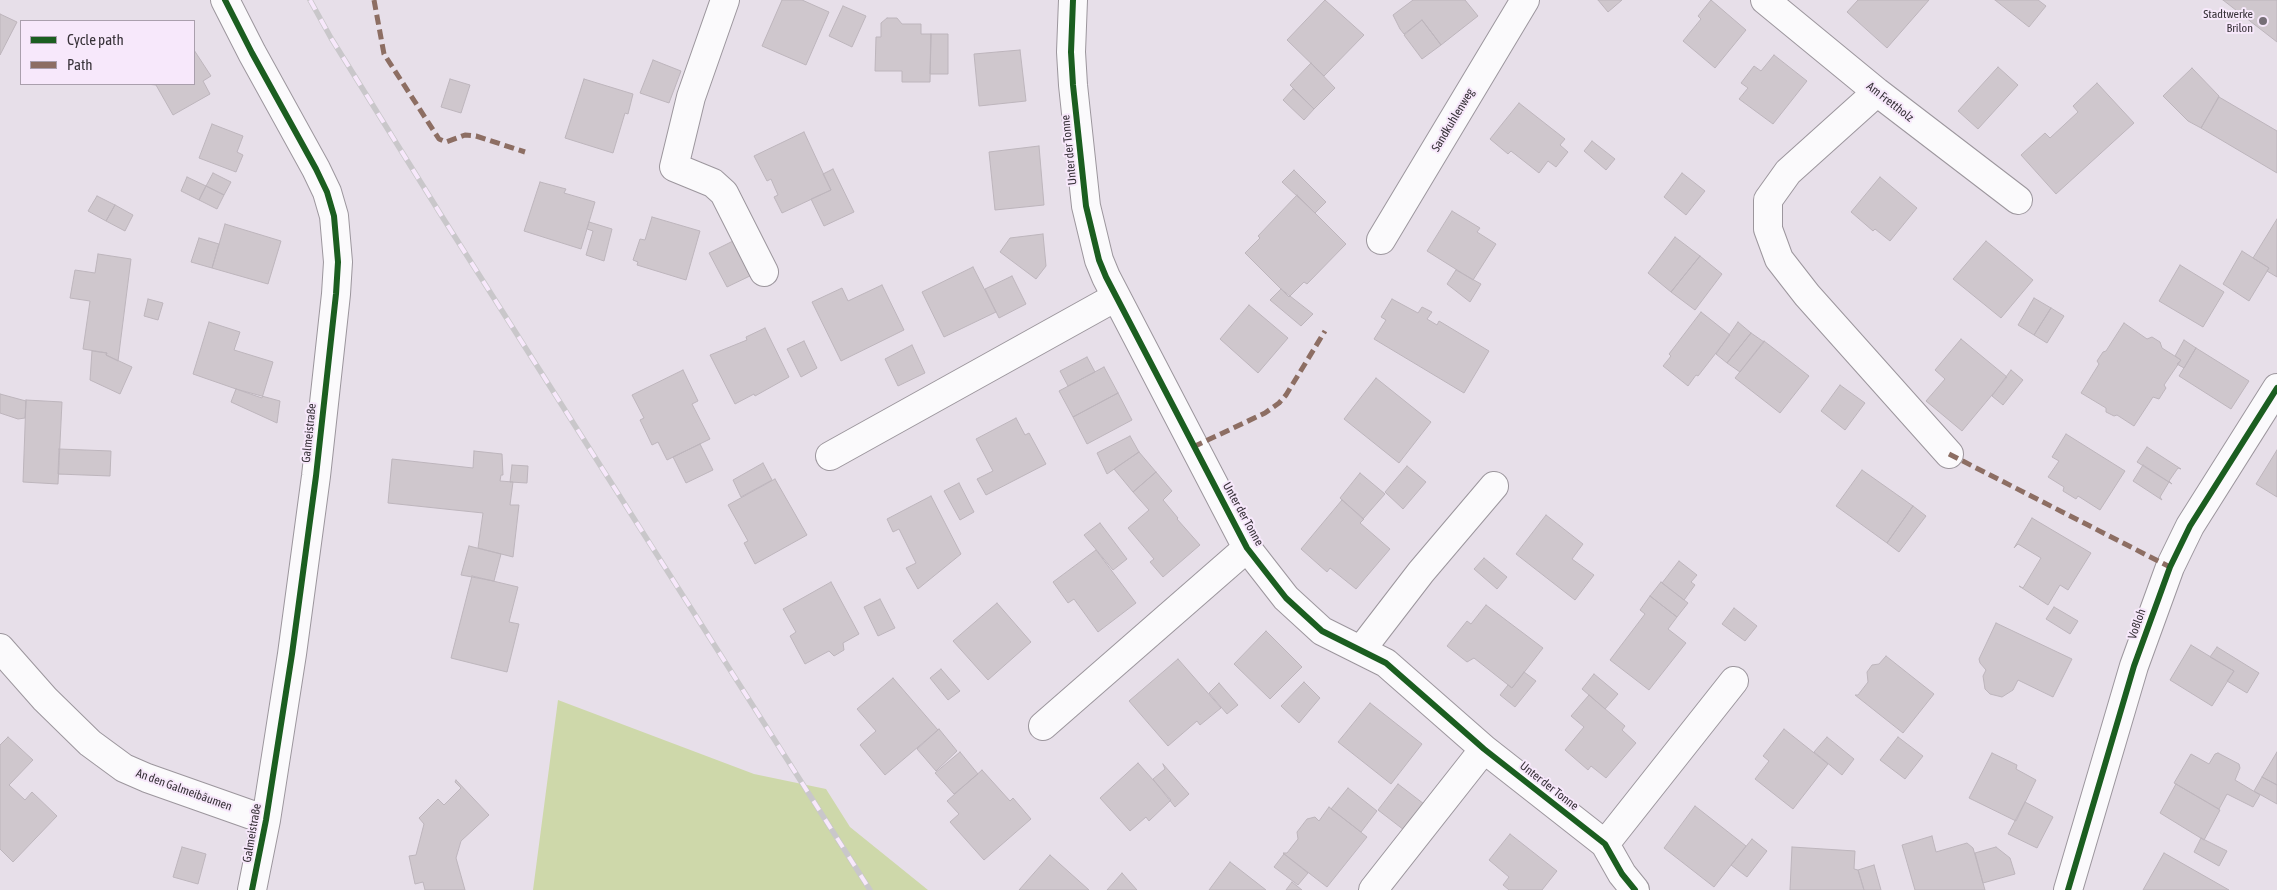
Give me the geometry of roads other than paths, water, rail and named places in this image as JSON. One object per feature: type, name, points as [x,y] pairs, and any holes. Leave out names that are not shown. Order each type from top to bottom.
[{"type":"street","name":"Galmeistraße","points":[[225,0],[327,192],[334,216],[337,246],[336,294],[316,476],[292,654],[266,820],[252,890]]},
{"type":"street","points":[[725,0],[691,97],[674,167],[713,183],[724,194],[764,272]]},
{"type":"street","name":"Unter der Tonne","points":[[1073,0],[1071,52],[1086,206],[1099,260],[1116,298],[1247,548],[1274,584],[1306,618],[1333,638],[1386,663],[1484,749],[1605,844],[1622,874],[1635,890]]},
{"type":"street","name":"Sandkuhlenweg","points":[[1381,240],[1525,0]]},
{"type":"street","name":"Am Frettholz","points":[[1765,0],[1877,92],[2018,200]]},
{"type":"street","points":[[1877,92],[1788,172],[1768,200],[1768,229],[1779,259],[1807,295],[1949,454]]},
{"type":"street","points":[[830,456],[1116,298]]},
{"type":"street","name":"Voßloh","points":[[2068,890],[2134,666],[2170,566],[2190,526],[2277,388]]},
{"type":"street","points":[[1360,650],[1421,572],[1494,486]]},
{"type":"street","name":"Unter der Tonne","points":[[1043,726],[1247,548]]},
{"type":"street","name":"An den Galmeibäumen","points":[[0,648],[45,699],[90,743],[124,768],[266,820]]},
{"type":"street","points":[[1605,844],[1734,681]]},
{"type":"street","points":[[1373,890],[1484,749]]},
{"type":"railway","points":[[310,0],[331,38],[443,218],[870,890]]},
{"type":"place","name":"Stadtwerke Brilon","points":[[2263,21]]}]
